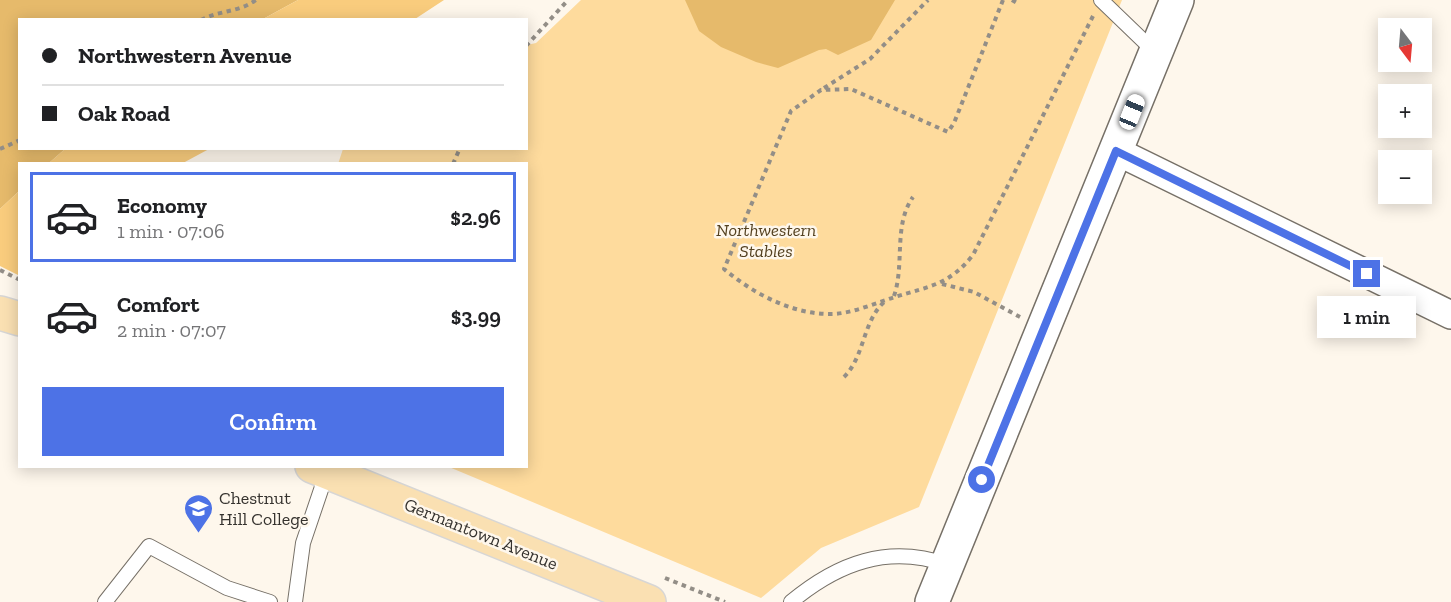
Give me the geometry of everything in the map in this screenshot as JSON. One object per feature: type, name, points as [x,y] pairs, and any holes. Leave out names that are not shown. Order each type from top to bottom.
[{"type":"main road","points":[[0,313],[18,318]]},
{"type":"main road","name":"Germantown Avenue","points":[[319,469],[649,602]]},
{"type":"street","points":[[932,602],[1177,0]]},
{"type":"street","points":[[1116,151],[1451,315]]},
{"type":"lane","points":[[1101,1],[1156,53]]},
{"type":"lane","points":[[295,602],[303,543],[319,469]]},
{"type":"lane","points":[[105,602],[149,546],[227,588],[270,602]]},
{"type":"lane","points":[[791,602],[830,575],[881,556],[914,555],[948,565]]},
{"type":"path","points":[[204,18],[209,15],[238,11],[256,0]]},
{"type":"path","points":[[528,44],[568,0]]},
{"type":"path","points":[[928,0],[870,59],[791,111],[724,269],[747,288],[775,301],[813,312],[834,314],[941,284],[960,271],[974,255],[1101,1]]},
{"type":"path","points":[[821,90],[851,89],[948,132],[954,123],[1003,0]]},
{"type":"path","points":[[1012,0],[1017,3]]},
{"type":"path","points":[[0,149],[18,141]]},
{"type":"path","points":[[894,297],[900,278],[902,223],[914,197]]},
{"type":"path","points":[[0,270],[18,279]]},
{"type":"path","points":[[941,284],[974,292],[1009,309],[1042,333]]},
{"type":"path","points":[[844,377],[855,362],[868,322],[887,300]]},
{"type":"green space","name":"Northwestern Stables","points":[[581,0],[1122,0],[919,507],[821,548],[761,598],[451,468],[528,468],[528,162],[339,162],[343,150],[528,150],[528,45],[536,43]]},
{"type":"shaded area","points":[[0,0],[298,0],[265,18],[18,18],[18,150],[64,150],[50,162],[18,162],[18,192],[0,209]]},
{"type":"shaded area","points":[[298,0],[444,0],[417,18],[265,18]]},
{"type":"shaded area","points":[[685,0],[895,0],[871,40],[838,55],[826,49],[819,50],[778,68],[756,62],[721,47],[699,31]]},
{"type":"shaded area","points":[[64,150],[207,150],[185,162],[50,162]]},
{"type":"shaded area","points":[[18,192],[18,288],[0,304],[0,209]]},
{"type":"pier","points":[[0,266],[18,275],[18,293],[0,307]]},
{"type":"place","name":"Chestnut Hill College","points":[[198,534]]},
{"type":"route","points":[[982,480],[1116,151],[1367,274]]}]
